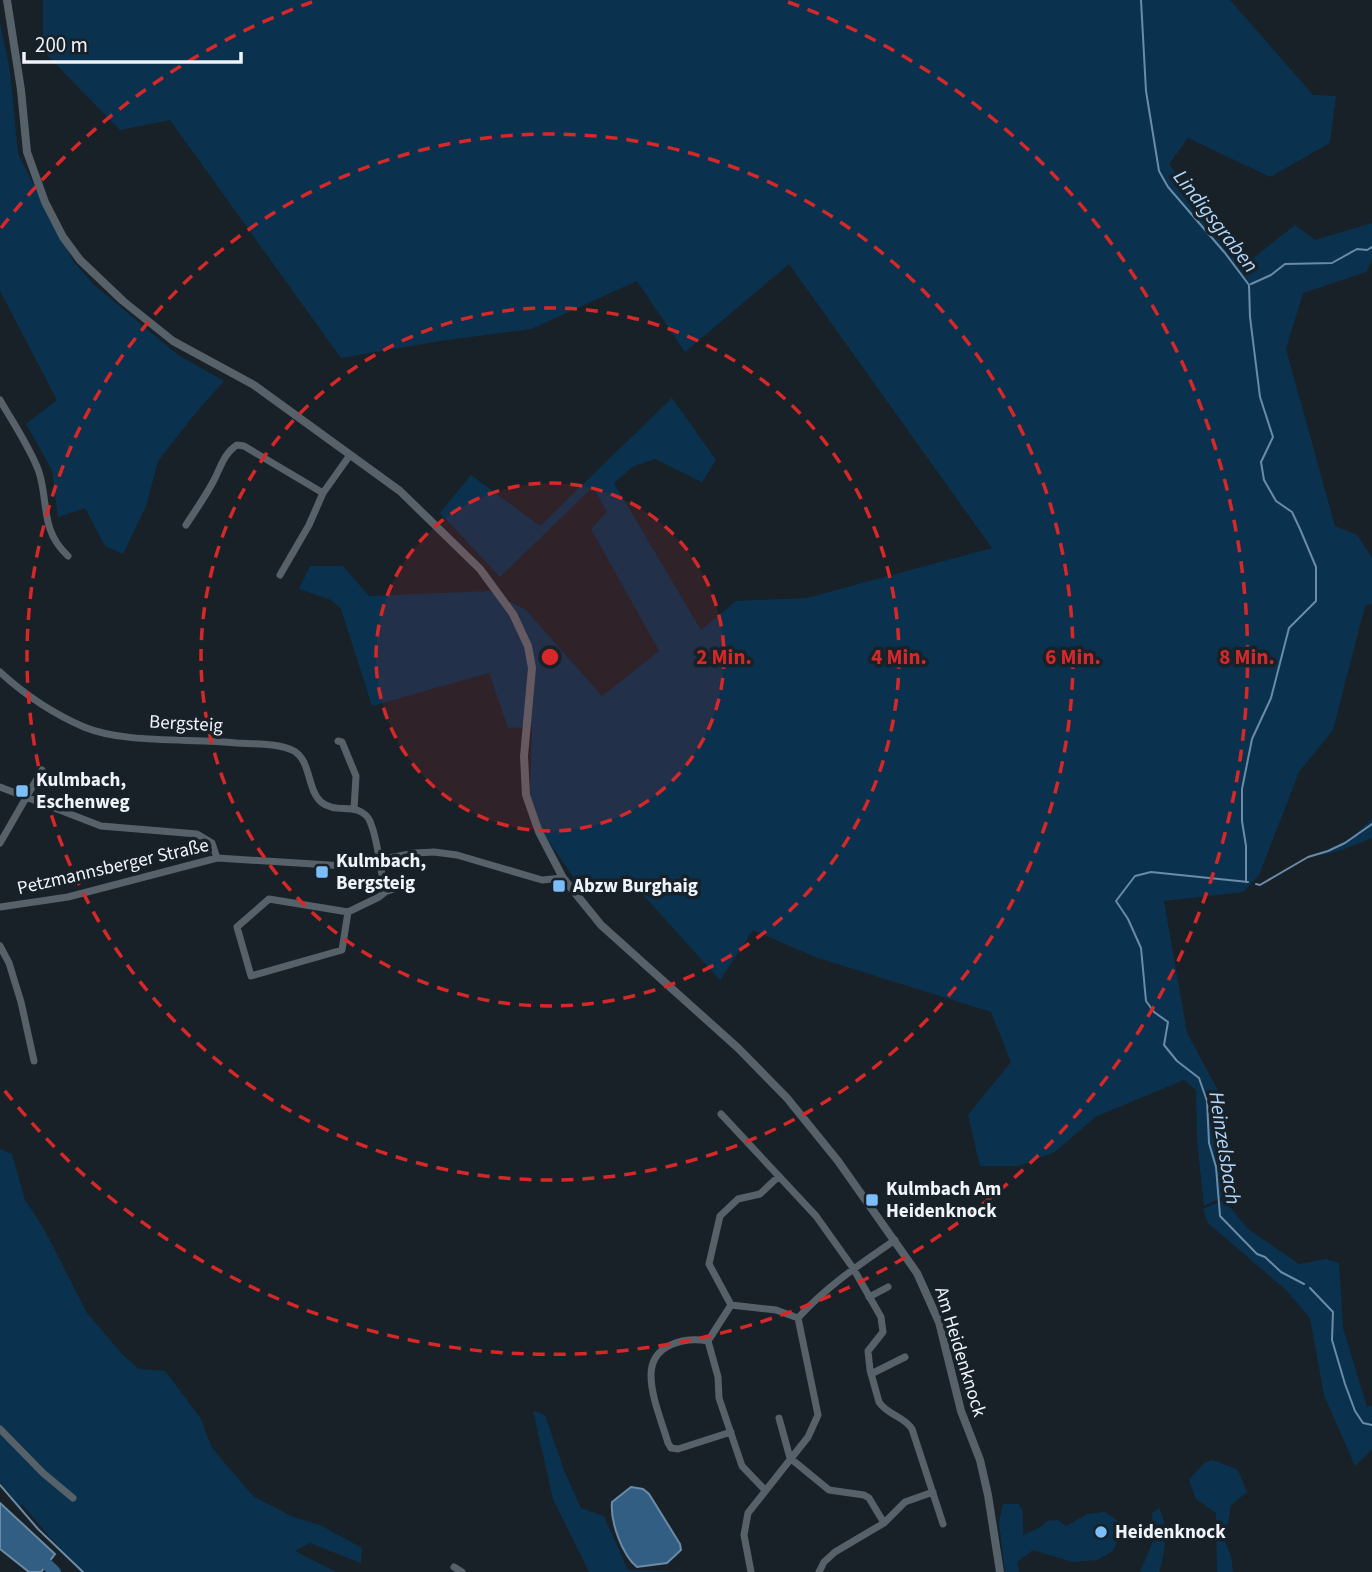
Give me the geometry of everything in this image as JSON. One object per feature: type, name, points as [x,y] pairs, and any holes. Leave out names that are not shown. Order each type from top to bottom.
[{"type":"street","name":"Am Heidenknock","points":[[7,0],[20,79],[27,152],[45,202],[63,237],[80,260],[123,301],[173,341],[254,385],[400,491],[480,569],[513,614],[528,646],[532,668],[524,756],[526,795],[539,832],[563,878],[601,925],[738,1048],[787,1098],[838,1161],[924,1285],[939,1322],[958,1400],[979,1460],[988,1495],[1000,1572]]},
{"type":"street","points":[[0,400],[38,469],[47,524],[47,541]]},
{"type":"street","points":[[186,525],[213,483],[222,463],[237,445],[244,446],[323,493]]},
{"type":"street","points":[[280,575],[309,525],[323,493],[349,455]]},
{"type":"street","points":[[47,524],[57,545],[68,556]]},
{"type":"street","name":"Bergsteig","points":[[0,672],[38,702],[85,727],[134,737],[220,741],[284,748],[295,752],[303,762],[314,794],[320,801],[327,806],[354,809]]},
{"type":"street","points":[[338,741],[342,742],[356,776],[354,809],[364,813],[371,823],[385,892]]},
{"type":"street","points":[[0,843],[42,769]]},
{"type":"street","points":[[0,787],[101,826],[197,834],[212,843],[218,858]]},
{"type":"street","name":"Petzmannsberger Straße","points":[[0,907],[68,897],[218,858],[345,866],[434,852],[457,855],[542,880],[563,878]]},
{"type":"street","points":[[348,912],[342,950],[251,976],[237,927],[269,899],[348,912],[402,886]]},
{"type":"street","points":[[0,946],[9,962],[21,1002],[34,1061]]},
{"type":"street","points":[[721,1114],[816,1216],[853,1268],[869,1297],[884,1327],[869,1351],[871,1374],[882,1407],[906,1421],[911,1428],[943,1524]]},
{"type":"street","points":[[731,1306],[709,1264],[720,1216],[738,1199],[760,1194],[779,1176]]},
{"type":"street","points":[[798,1318],[813,1301],[853,1268],[895,1240]]},
{"type":"street","points":[[869,1297],[888,1287]]},
{"type":"street","points":[[731,1306],[776,1310],[798,1318]]},
{"type":"street","points":[[708,1341],[731,1306]]},
{"type":"street","points":[[751,1572],[744,1524],[754,1504],[808,1437],[818,1415],[798,1318]]},
{"type":"street","points":[[708,1341],[688,1339],[664,1349],[652,1365],[651,1383],[671,1448],[678,1449],[731,1432]]},
{"type":"street","points":[[708,1341],[719,1377],[719,1398],[745,1471],[765,1490]]},
{"type":"street","points":[[871,1374],[905,1356]]},
{"type":"street","points":[[779,1418],[790,1458],[829,1490],[864,1495],[870,1499],[884,1523]]},
{"type":"street","points":[[0,1429],[43,1473],[73,1498]]},
{"type":"street","points":[[819,1572],[824,1562],[835,1552],[884,1523],[905,1502],[933,1492]]},
{"type":"street","points":[[454,1567],[462,1572]]},
{"type":"shaded area","points":[[43,0],[1230,0],[1313,95],[1336,96],[1330,143],[1270,177],[1188,138],[1169,164],[1247,263],[1295,225],[1315,240],[1372,223],[1372,260],[1366,272],[1303,293],[1286,349],[1335,526],[1357,535],[1372,558],[1372,604],[1365,606],[1333,730],[1299,772],[1259,875],[1243,892],[1164,901],[1187,1033],[1219,1092],[1232,1192],[1204,1206],[1197,1140],[1196,1090],[1184,1080],[1095,1117],[1055,1152],[1019,1166],[980,1166],[968,1115],[1011,1062],[991,1012],[815,957],[753,930],[720,980],[644,896],[576,881],[545,836],[530,796],[532,727],[508,728],[489,673],[372,706],[341,609],[331,600],[299,589],[310,566],[343,566],[369,596],[490,591],[526,610],[602,696],[659,651],[591,529],[607,512],[593,487],[500,577],[440,513],[471,475],[540,526],[672,398],[716,460],[702,482],[655,459],[632,467],[614,483],[701,630],[736,601],[807,598],[992,548],[789,264],[685,352],[637,281],[531,329],[341,358],[170,120],[120,130],[43,51]]},
{"type":"shaded area","points":[[0,23],[10,70],[18,154],[73,261],[93,284],[178,355],[224,381],[158,461],[146,506],[123,554],[105,546],[85,508],[58,517],[52,470],[26,424],[57,400],[0,291]]},
{"type":"shaded area","points":[[1372,819],[1372,838],[1317,856],[1352,837]]},
{"type":"shaded area","points":[[0,1149],[12,1154],[25,1200],[44,1229],[87,1313],[123,1355],[139,1369],[165,1371],[201,1419],[212,1448],[253,1496],[293,1517],[320,1525],[362,1548],[361,1563],[310,1543],[295,1551],[336,1572],[80,1572],[21,1503],[21,1508],[0,1482]]},
{"type":"shaded area","points":[[1224,1200],[1248,1229],[1299,1264],[1326,1259],[1339,1263],[1343,1328],[1367,1407],[1372,1406],[1372,1449],[1355,1466],[1324,1395],[1310,1318],[1287,1291],[1208,1223],[1203,1209]]},
{"type":"shaded area","points":[[533,1411],[545,1415],[565,1473],[581,1508],[604,1516],[628,1570],[680,1572],[589,1572],[553,1499]]},
{"type":"shaded area","points":[[1213,1460],[1238,1470],[1247,1492],[1231,1505],[1225,1542],[1231,1556],[1233,1572],[1217,1572],[1216,1513],[1196,1499],[1189,1480],[1204,1463]]},
{"type":"shaded area","points":[[631,1487],[643,1489],[649,1494],[680,1544],[681,1550],[667,1563],[637,1567],[622,1546],[613,1518],[612,1502]]},
{"type":"shaded area","points":[[0,1503],[55,1554],[41,1572],[29,1572],[0,1549]]},
{"type":"shaded area","points":[[1003,1504],[1019,1504],[1023,1513],[1023,1535],[1041,1527],[1047,1521],[1058,1520],[1066,1526],[1087,1514],[1105,1512],[1118,1521],[1118,1539],[1113,1551],[1097,1560],[1072,1562],[1033,1550],[1017,1562],[1019,1572],[1005,1572],[999,1522]]},
{"type":"shaded area","points":[[1159,1508],[1164,1523],[1165,1540],[1159,1572],[1140,1572],[1154,1539],[1152,1513]]},
{"type":"waterway","name":"Lindigsgraben","points":[[1141,0],[1146,91],[1159,171],[1168,187],[1249,285],[1250,317],[1260,397],[1273,437],[1261,462],[1264,480],[1276,501],[1292,512],[1316,567],[1316,601],[1289,628],[1271,698],[1252,739],[1242,789],[1246,882]]},
{"type":"waterway","points":[[1251,284],[1271,275],[1285,264],[1332,263],[1357,249],[1367,250],[1372,247]]},
{"type":"waterway","name":"Heinzelsbach","points":[[1256,884],[1260,885],[1308,857],[1345,843],[1372,824]]},
{"type":"waterway","name":"Heinzelsbach","points":[[1248,882],[1151,872],[1135,876],[1116,901],[1128,919],[1141,948],[1146,1001],[1154,1012],[1168,1022],[1164,1045],[1177,1061],[1199,1078],[1207,1101],[1209,1143],[1216,1167],[1220,1216],[1257,1254],[1265,1257],[1281,1272],[1304,1284]]},
{"type":"waterway","name":"Heinzelsbach","points":[[1310,1288],[1333,1312],[1332,1340],[1345,1384],[1355,1411],[1363,1423],[1372,1425]]},
{"type":"waterway","points":[[0,1485],[38,1529],[83,1572]]},
{"type":"waterway","points":[[35,1553],[55,1572]]},
{"type":"place","name":"Kulmbach, Eschenweg","points":[[22,791]]},
{"type":"place","name":"Kulmbach, Bergsteig","points":[[322,872]]},
{"type":"place","name":"Abzw Burghaig","points":[[559,886]]},
{"type":"place","name":"Kulmbach Am Heidenknock","points":[[872,1200]]},
{"type":"place","name":"Heidenknock","points":[[1101,1532]]}]
